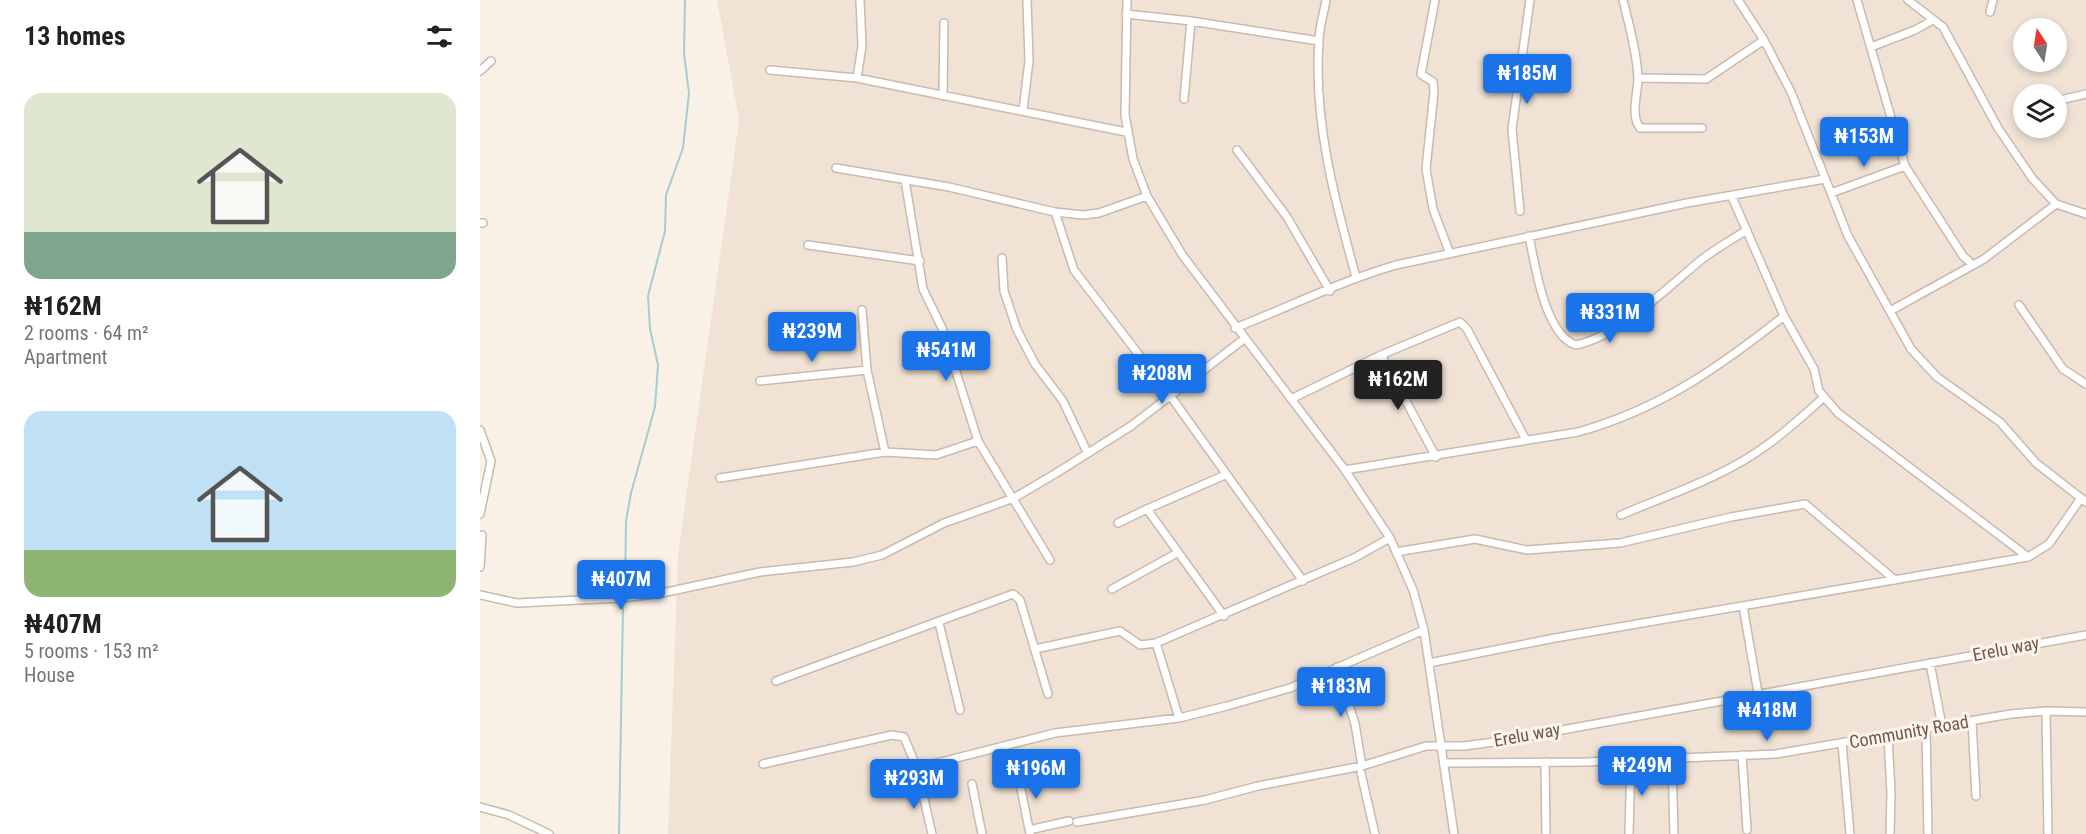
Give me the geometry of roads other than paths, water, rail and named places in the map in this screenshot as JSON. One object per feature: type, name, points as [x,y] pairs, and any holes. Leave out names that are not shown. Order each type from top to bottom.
[{"type":"street","points":[[857,78],[862,46],[860,0]]},
{"type":"street","points":[[1023,110],[1029,61],[1027,0]]},
{"type":"street","points":[[1127,0],[1126,132],[1147,196],[1183,256],[1345,471],[1390,538],[1413,590],[1424,630],[1454,834]]},
{"type":"street","points":[[1326,0],[1318,40],[1321,100],[1332,191],[1356,277]]},
{"type":"street","points":[[1435,0],[1421,74],[1433,82],[1426,169],[1433,209],[1450,254]]},
{"type":"street","points":[[1520,211],[1512,129],[1530,0]]},
{"type":"street","points":[[1623,0],[1638,78],[1635,101],[1637,124],[1640,128],[1702,128]]},
{"type":"street","points":[[1429,663],[2028,557],[2042,550],[2056,537],[2084,500],[2036,463],[2000,422],[1926,367],[1911,349],[1848,236],[1801,114],[1764,40],[1738,0]]},
{"type":"street","points":[[1857,0],[1905,166],[1963,255],[1973,265]]},
{"type":"street","points":[[1908,0],[1943,27],[2013,152],[2032,178],[2056,204],[2086,214]]},
{"type":"street","points":[[1990,12],[1993,0]]},
{"type":"street","points":[[1126,14],[1318,40]]},
{"type":"street","points":[[1871,48],[1933,20]]},
{"type":"street","points":[[1184,99],[1191,21]]},
{"type":"street","points":[[943,96],[944,23]]},
{"type":"street","points":[[1638,78],[1706,79],[1764,40]]},
{"type":"street","points":[[480,70],[491,61]]},
{"type":"street","points":[[770,70],[857,78],[1126,132]]},
{"type":"street","points":[[2067,98],[2086,94]]},
{"type":"street","points":[[1237,150],[1287,217],[1330,291]]},
{"type":"street","points":[[1831,193],[1905,166]]},
{"type":"street","points":[[836,168],[949,186],[1054,212],[1083,215],[1099,213],[1147,196]]},
{"type":"street","points":[[1235,328],[1330,291],[1356,277],[1529,236],[1687,203],[1825,179]]},
{"type":"street","points":[[905,180],[923,289],[942,328],[978,441],[1050,560]]},
{"type":"street","points":[[1732,196],[1784,316],[1811,363],[1823,398],[1846,420],[2028,557]]},
{"type":"street","points":[[1890,311],[1973,265],[2056,204]]},
{"type":"street","points":[[1054,212],[1074,270],[1169,394],[1303,581]]},
{"type":"street","points":[[1529,236],[1543,300],[1564,338],[1576,345],[1598,338],[1655,300],[1701,261],[1747,230]]},
{"type":"street","points":[[808,245],[920,261]]},
{"type":"street","points":[[1002,258],[1004,291],[1017,330],[1035,364],[1063,401],[1087,452]]},
{"type":"street","points":[[2019,304],[2063,369],[2086,384]]},
{"type":"street","points":[[862,310],[867,370],[885,452]]},
{"type":"street","points":[[1345,471],[1578,432],[1642,411],[1703,376],[1784,316]]},
{"type":"street","points":[[1291,399],[1381,355],[1452,324],[1462,323],[1526,440]]},
{"type":"street","points":[[480,595],[517,603],[622,598],[662,593],[760,572],[868,559],[895,550],[950,520],[1014,498],[1131,426],[1169,394],[1244,339]]},
{"type":"street","points":[[1381,355],[1436,457]]},
{"type":"street","points":[[760,381],[867,370]]},
{"type":"street","points":[[1621,515],[1703,480],[1746,458],[1766,446],[1823,398]]},
{"type":"street","points":[[480,430],[491,461],[480,514]]},
{"type":"street","points":[[720,478],[885,452],[911,451],[931,456],[978,441]]},
{"type":"street","points":[[1118,523],[1225,475]]},
{"type":"street","points":[[1396,552],[1475,539],[1527,550],[1609,545],[1731,517],[1804,504],[1895,580]]},
{"type":"street","points":[[1147,509],[1224,616]]},
{"type":"street","points":[[480,567],[482,535]]},
{"type":"street","points":[[1035,649],[1115,631],[1123,632],[1140,645],[1156,643],[1303,581],[1354,558],[1390,538]]},
{"type":"street","points":[[1112,589],[1177,553]]},
{"type":"street","points":[[776,681],[1013,594],[1020,600],[1048,694]]},
{"type":"street","points":[[1743,606],[1758,693]]},
{"type":"street","points":[[939,623],[960,710]]},
{"type":"street","points":[[917,768],[1055,734],[1179,718],[1290,688],[1424,630]]},
{"type":"street","name":"Erelu way","points":[[1030,832],[1073,822],[1189,803],[1258,786],[1361,769],[1413,749],[1501,741],[2086,635]]},
{"type":"street","points":[[1156,643],[1179,718]]},
{"type":"street","points":[[1930,663],[1942,726]]},
{"type":"street","points":[[1337,667],[1352,710],[1361,769],[1375,834]]},
{"type":"street","points":[[2046,711],[2048,834]]},
{"type":"street","name":"Community Road","points":[[1445,763],[1672,759],[1805,750],[1972,721],[2046,711],[2086,712]]},
{"type":"street","points":[[1972,721],[1976,796]]},
{"type":"street","points":[[1926,729],[1928,834]]},
{"type":"street","points":[[763,764],[892,735],[904,737],[917,768],[932,834]]},
{"type":"street","points":[[1888,736],[1890,834]]},
{"type":"street","points":[[1842,743],[1850,834]]},
{"type":"street","points":[[1742,755],[1747,830]]},
{"type":"street","points":[[1672,759],[1674,834]]},
{"type":"street","points":[[1629,834],[1631,760]]},
{"type":"street","points":[[1545,762],[1546,834]]},
{"type":"street","points":[[1017,769],[1030,832]]},
{"type":"street","points":[[972,783],[982,834]]},
{"type":"street","points":[[480,807],[509,815],[549,834]]},
{"type":"waterway","points":[[625,590],[626,521],[631,493],[655,407],[658,365],[650,329],[648,296],[665,231],[666,195],[683,148],[689,93],[684,53],[685,0]]},
{"type":"waterway","points":[[619,834],[623,607]]}]
